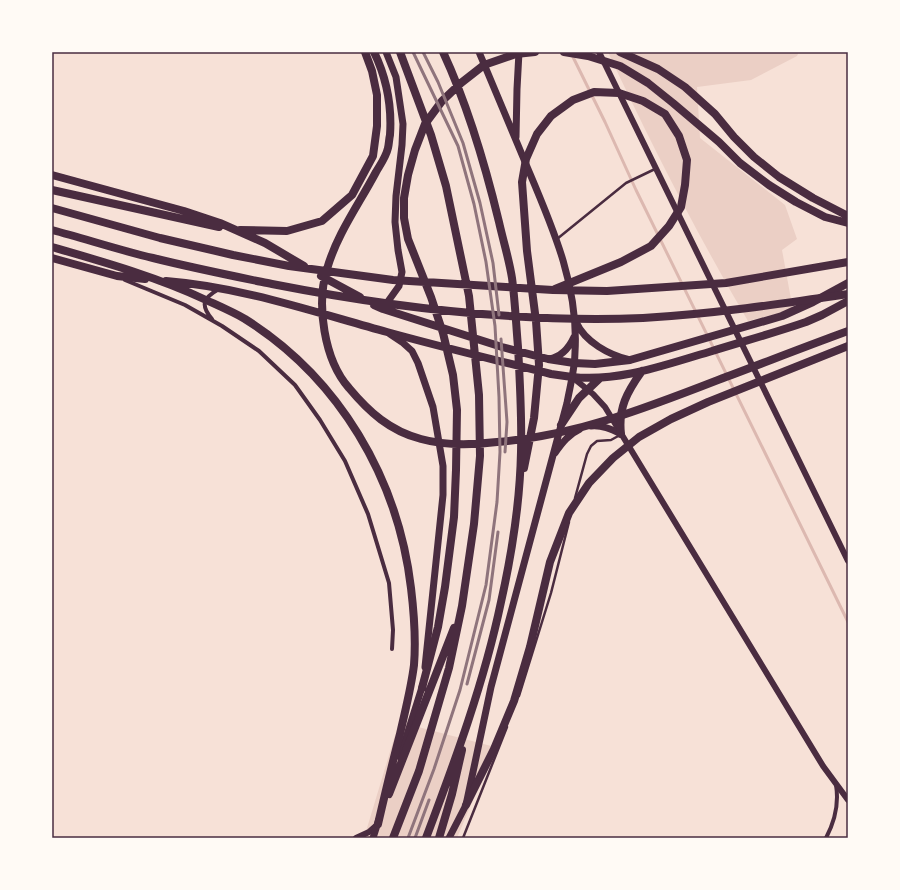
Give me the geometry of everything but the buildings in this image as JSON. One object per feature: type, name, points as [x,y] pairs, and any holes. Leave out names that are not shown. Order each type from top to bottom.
[{"type":"main road","points":[[52,190],[232,230],[288,232],[322,221],[352,195],[373,156],[377,126],[377,95],[372,71],[365,52]]},
{"type":"main road","points":[[374,52],[381,66],[389,95],[391,117],[388,148],[338,239],[326,270],[322,300],[324,328],[331,357],[344,382],[375,416],[399,432],[421,439],[448,444],[472,445],[516,441],[566,431],[601,422],[664,401],[848,331]]},
{"type":"main road","points":[[383,309],[399,286],[402,272],[395,222],[403,124],[396,77],[386,52]]},
{"type":"main road","points":[[393,838],[421,764],[449,668],[462,606],[474,524],[480,456],[479,395],[470,303],[465,276],[446,186],[431,135],[400,52]]},
{"type":"main road","points":[[426,838],[466,729],[481,681],[502,601],[514,530],[521,454],[521,390],[512,275],[488,178],[469,118],[443,52]]},
{"type":"main road","points":[[466,805],[491,687],[561,425],[572,377],[575,335],[570,285],[557,239],[479,52]]},
{"type":"main road","points":[[516,141],[519,52]]},
{"type":"main road","points":[[378,824],[422,688],[438,627],[454,517],[457,410],[453,375],[443,333],[435,308],[408,239],[404,218],[404,198],[408,174],[415,150],[426,124],[442,101],[461,83],[484,65],[516,54],[535,52]]},
{"type":"main road","points":[[564,52],[588,56],[620,66],[648,83],[719,142],[740,163],[769,185],[796,202],[825,217],[848,223]]},
{"type":"main road","points":[[620,52],[658,69],[685,86],[715,114],[734,137],[754,157],[792,185],[813,198],[848,216]]},
{"type":"main road","points":[[519,486],[528,450],[537,392],[539,365],[536,321],[527,251],[522,182],[526,159],[537,134],[551,116],[573,100],[594,92],[619,93],[643,101],[665,114],[679,136],[687,160],[681,207],[669,226],[650,246],[621,262],[553,290]]},
{"type":"main road","points":[[52,175],[184,211],[220,223],[265,243],[337,285],[383,309],[459,334],[548,359],[574,363],[595,364],[630,360],[656,353],[782,316],[813,302],[848,283]]},
{"type":"main road","points":[[52,208],[160,238],[233,255],[289,266],[393,280],[553,290],[607,291],[726,283],[848,262]]},
{"type":"main road","points":[[52,230],[154,258],[225,275],[314,292],[401,306],[484,314],[568,319],[642,318],[729,311],[848,294]]},
{"type":"main road","points":[[52,247],[160,280],[244,319],[286,349],[310,372],[332,397],[366,446],[378,470],[399,524],[409,568],[415,633],[414,664],[410,690],[378,824]]},
{"type":"main road","points":[[52,258],[117,276],[183,282],[221,288],[292,305],[388,332],[551,374],[572,377],[600,378],[642,372],[790,328],[822,315],[848,301]]},
{"type":"main road","points":[[574,319],[582,332],[594,343],[609,352],[630,360]]},
{"type":"main road","points":[[388,332],[402,342],[412,352],[418,363],[433,408],[443,466],[443,495],[422,688]]},
{"type":"main road","points":[[548,359],[554,358],[563,353],[571,344],[575,335]]},
{"type":"main road","points":[[449,838],[494,749],[514,701],[530,647],[550,562],[569,513],[589,484],[613,458],[639,437],[671,419],[708,402],[848,346]]},
{"type":"main road","points":[[549,468],[555,453],[564,441],[580,429],[599,426],[621,434],[620,423],[622,409],[627,395],[642,372]]},
{"type":"main road","points":[[561,425],[575,403],[587,389],[600,378]]},
{"type":"main road","points":[[373,838],[462,606]]},
{"type":"main road","points":[[439,838],[460,765],[466,729]]},
{"type":"street","points":[[599,52],[652,170],[848,561]]},
{"type":"street","points":[[117,276],[184,305],[214,321],[259,351],[295,385],[320,420],[345,462],[368,514],[389,583],[393,630],[392,649]]},
{"type":"street","points":[[214,321],[204,308],[205,303],[209,296],[221,288]]},
{"type":"street","points":[[572,377],[587,389],[605,407],[815,752],[848,800]]},
{"type":"street","points":[[826,838],[836,809],[838,797],[836,784]]},
{"type":"street","points":[[356,838],[369,832],[378,824]]},
{"type":"lane","points":[[557,239],[626,183],[652,170]]},
{"type":"lane","points":[[463,838],[478,805],[524,685],[553,586],[587,454],[591,446],[598,442],[611,440],[621,434]]},
{"type":"shaded area","points":[[608,52],[799,52],[797,56],[751,80],[697,87],[700,138],[785,205],[797,239],[782,250],[793,310],[748,321],[675,188]]},
{"type":"shaded area","points":[[399,722],[495,747],[457,838],[364,838]]},
{"type":"waterway","points":[[572,55],[636,190],[848,622]]},
{"type":"railway","points":[[408,838],[434,769],[460,690],[486,585],[497,502],[500,452],[495,326],[486,262],[474,204],[458,146],[413,52]]},
{"type":"railway","points":[[423,52],[438,82],[463,143],[480,203],[493,263],[499,315]]},
{"type":"railway","points":[[501,339],[507,422],[505,452]]},
{"type":"railway","points":[[467,684],[489,600],[498,532]]},
{"type":"railway","points":[[415,838],[429,800]]}]
